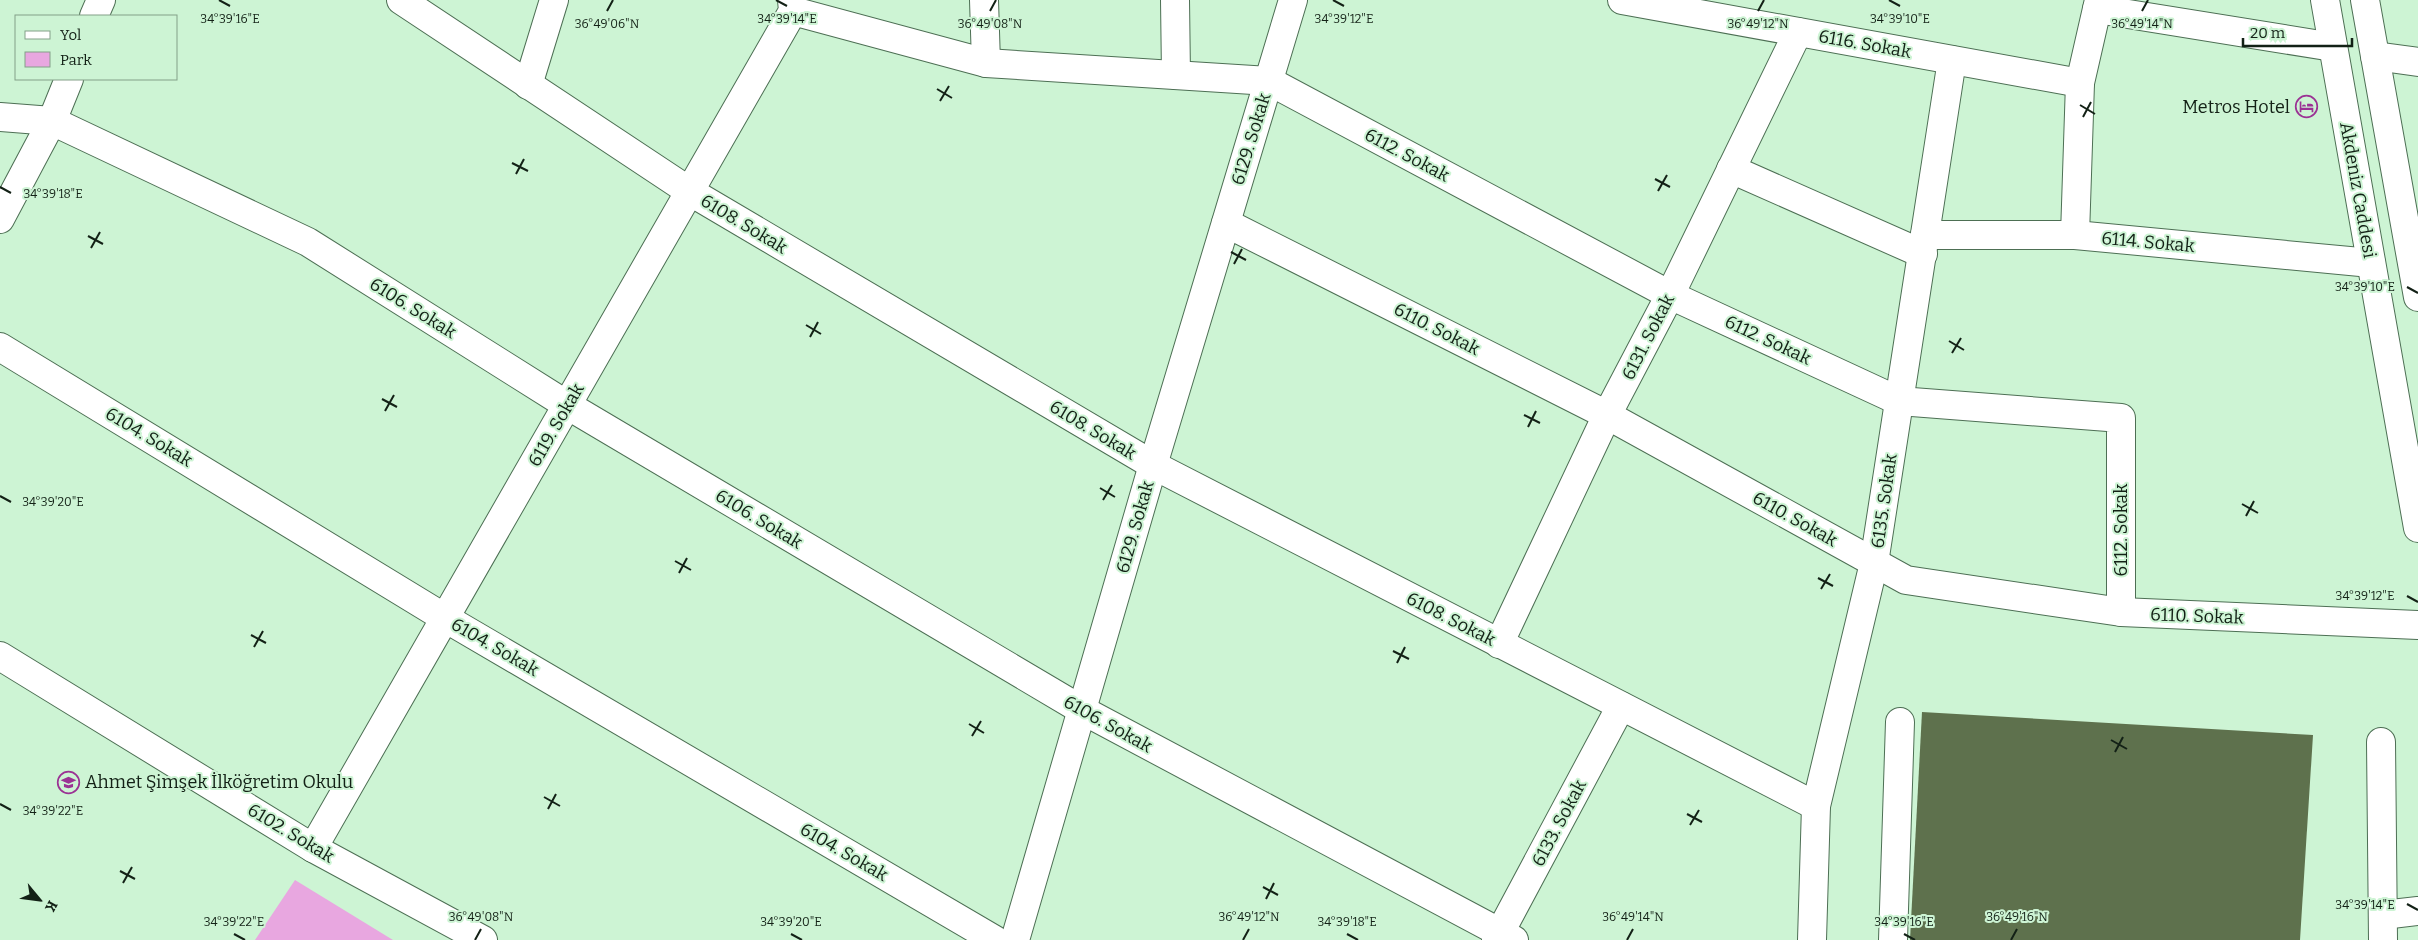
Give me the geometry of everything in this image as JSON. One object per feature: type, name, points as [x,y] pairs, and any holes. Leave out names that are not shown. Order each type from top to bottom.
[{"type":"street","points":[[94,15],[101,0]]},
{"type":"street","name":"6108. Sokak","points":[[400,0],[689,192],[1153,465],[1816,806]]},
{"type":"street","points":[[528,85],[554,0]]},
{"type":"street","points":[[984,0],[986,63]]},
{"type":"street","points":[[1175,0],[1176,75]]},
{"type":"street","name":"6129. Sokak","points":[[1014,940],[1153,465],[1293,0]]},
{"type":"street","name":"6116. Sokak","points":[[1622,0],[2080,83]]},
{"type":"street","name":"Akdeniz Caddesi","points":[[2325,0],[2418,528]]},
{"type":"street","points":[[2365,0],[2417,286]]},
{"type":"street","points":[[2075,235],[2080,83],[2098,5],[2333,47]]},
{"type":"street","points":[[792,6],[986,63],[1268,82]]},
{"type":"street","name":"6119. Sokak","points":[[313,848],[689,192],[792,6]]},
{"type":"street","name":"6131. Sokak","points":[[1499,644],[1607,415],[1670,295],[1798,32]]},
{"type":"street","points":[[2375,56],[2418,62]]},
{"type":"street","name":"6135. Sokak","points":[[1812,940],[1816,806],[1874,563],[1952,60]]},
{"type":"street","points":[[0,219],[52,121],[69,80]]},
{"type":"street","name":"6112. Sokak","points":[[1268,82],[1670,295],[1898,401],[2121,418],[2121,612]]},
{"type":"street","name":"6106. Sokak","points":[[0,117],[52,121],[308,242],[567,405],[1082,710],[1504,938]]},
{"type":"street","points":[[1731,170],[1924,245]]},
{"type":"street","name":"6110. Sokak","points":[[1226,223],[1607,415],[1906,580],[2121,612],[2418,625]]},
{"type":"street","name":"6114. Sokak","points":[[1924,245],[2075,235],[2371,263]]},
{"type":"street","name":"6104. Sokak","points":[[0,346],[445,618],[994,940]]},
{"type":"street","name":"6102. Sokak","points":[[0,656],[313,848],[484,940]]},
{"type":"street","name":"6133. Sokak","points":[[1504,938],[1621,706]]},
{"type":"street","points":[[1893,940],[1900,722]]},
{"type":"street","points":[[2382,742],[2383,928],[2418,911]]},
{"type":"green space","points":[[295,880],[393,940],[255,940]]},
{"type":"building","points":[[1922,712],[2313,735],[2300,940],[1910,940]]},
{"type":"place","name":"Metros Hotel","points":[[2306,107]]},
{"type":"place","name":"Ahmet Şimşek İlköğretim Okulu","points":[[69,782]]}]
